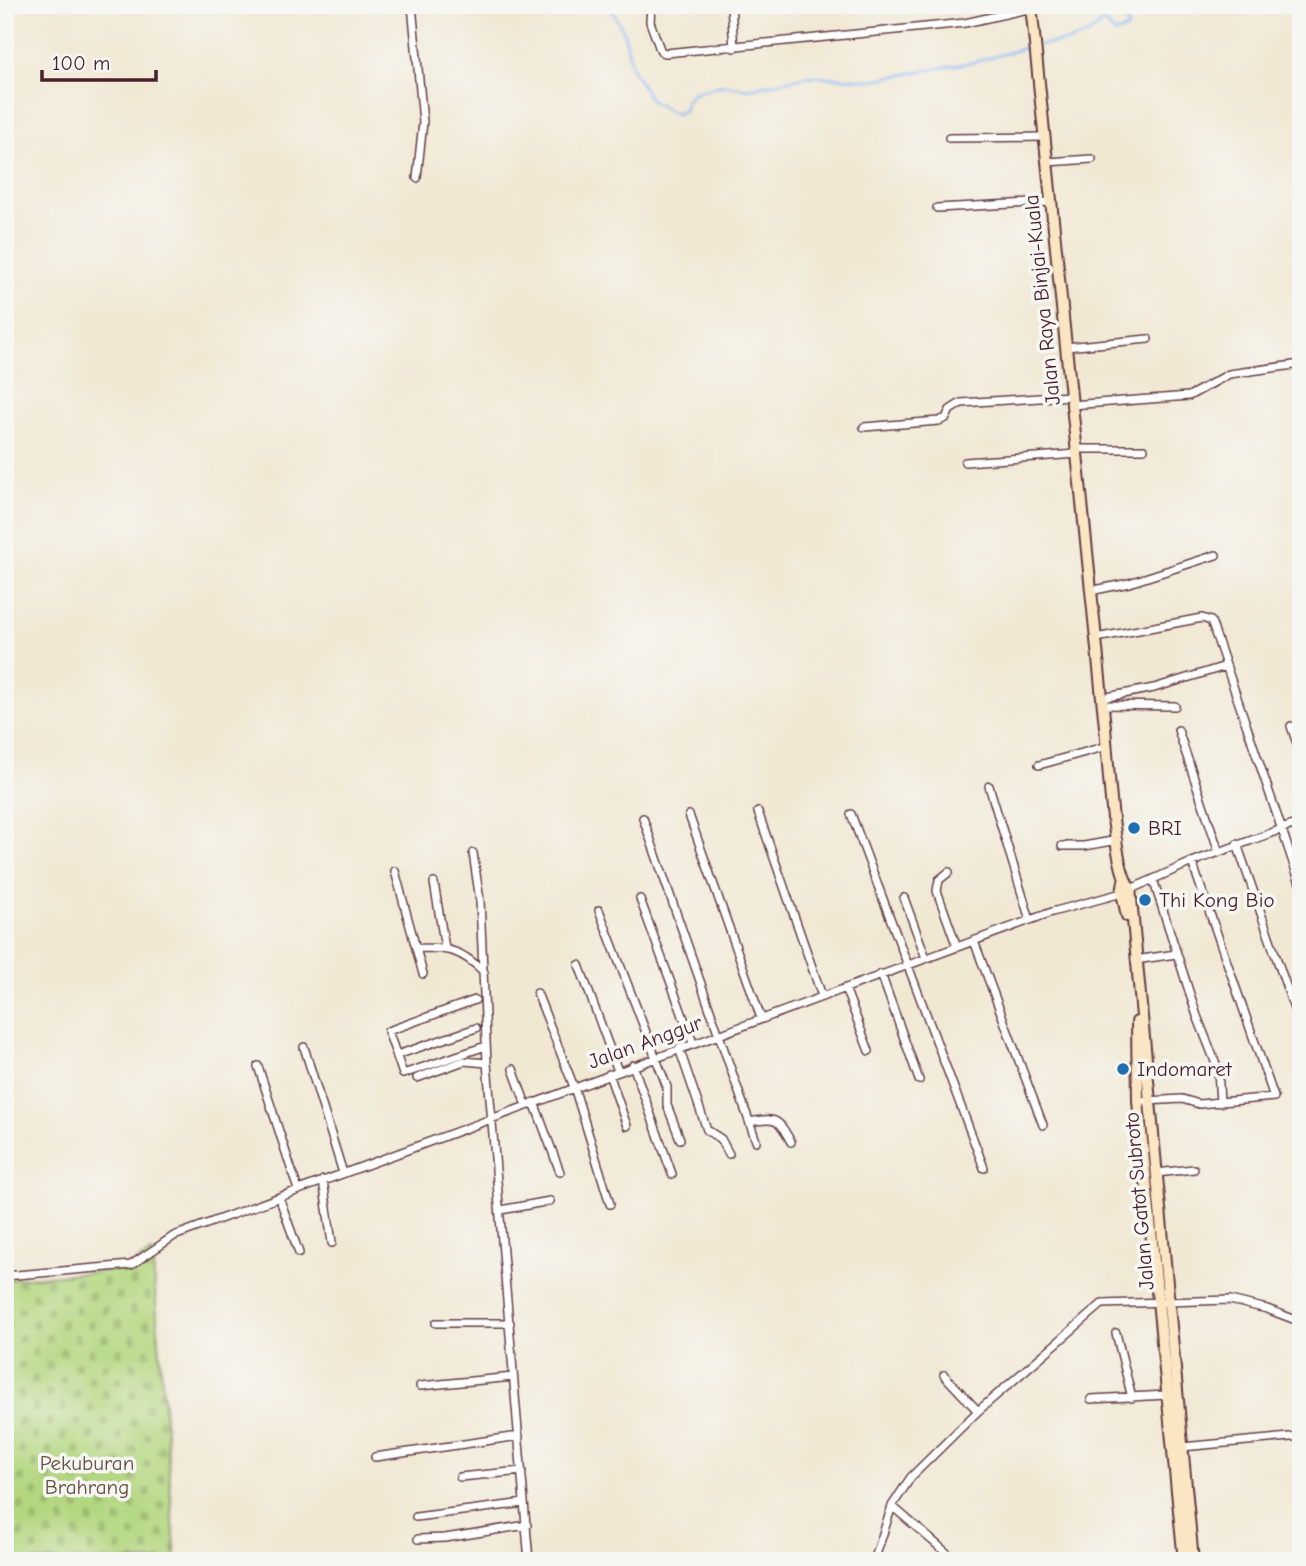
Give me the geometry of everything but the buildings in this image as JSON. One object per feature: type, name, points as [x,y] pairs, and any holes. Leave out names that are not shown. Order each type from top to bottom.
[{"type":"main road","name":"Jalan Raya Binjai-Kuala","points":[[1031,7],[1090,590]]},
{"type":"main road","name":"Jalan Gatot Subroto","points":[[1090,590],[1118,840],[1135,960],[1144,1101],[1156,1173],[1163,1302],[1182,1447],[1193,1561]]},
{"type":"main road","points":[[1125,887],[1140,1017]]},
{"type":"main road","points":[[1144,1101],[1163,1302],[1167,1395],[1184,1561]]},
{"type":"street","points":[[412,5],[423,122],[417,178]]},
{"type":"street","points":[[651,5],[650,22],[662,53],[734,48],[965,23],[1031,7]]},
{"type":"street","points":[[732,5],[734,48]]},
{"type":"street","points":[[949,138],[1045,137]]},
{"type":"street","points":[[1047,162],[1092,159]]},
{"type":"street","points":[[937,208],[1051,202]]},
{"type":"street","points":[[1066,347],[1148,339]]},
{"type":"street","points":[[864,426],[939,421],[946,418],[950,410],[961,403],[1189,396],[1229,374],[1301,364]]},
{"type":"street","points":[[965,462],[1144,449]]},
{"type":"street","points":[[1090,590],[1129,583],[1216,555]]},
{"type":"street","points":[[1096,638],[1205,618],[1213,624],[1301,886]]},
{"type":"street","points":[[1102,701],[1226,666]]},
{"type":"street","points":[[1102,701],[1175,706]]},
{"type":"street","points":[[1291,726],[1301,755]]},
{"type":"street","points":[[1178,730],[1219,852]]},
{"type":"street","points":[[1039,765],[1107,747]]},
{"type":"street","points":[[989,786],[1030,920]]},
{"type":"street","points":[[758,812],[822,996]]},
{"type":"street","points":[[851,814],[984,1168]]},
{"type":"street","points":[[689,815],[761,1018]]},
{"type":"street","points":[[643,818],[756,1141]]},
{"type":"street","name":"Jalan Anggur","points":[[5,1276],[131,1265],[174,1236],[493,1116],[1301,822]]},
{"type":"street","points":[[1062,846],[1084,846],[1118,840]]},
{"type":"street","points":[[1237,844],[1301,1028]]},
{"type":"street","points":[[473,853],[484,972],[487,1063],[529,1561]]},
{"type":"street","points":[[1144,1101],[1220,1103],[1274,1097],[1192,862]]},
{"type":"street","points":[[395,870],[423,974]]},
{"type":"street","points":[[949,872],[939,880],[937,891],[957,947]]},
{"type":"street","points":[[1153,878],[1176,954],[1218,1069],[1220,1103]]},
{"type":"street","points":[[434,883],[445,948]]},
{"type":"street","points":[[904,898],[926,958]]},
{"type":"street","points":[[640,899],[693,1043]]},
{"type":"street","points":[[599,910],[653,1058],[667,1087],[667,1102],[680,1139]]},
{"type":"street","points":[[974,941],[1043,1125]]},
{"type":"street","points":[[418,948],[445,948],[467,956],[484,972]]},
{"type":"street","points":[[1135,960],[1176,954]]},
{"type":"street","points":[[579,965],[618,1071]]},
{"type":"street","points":[[881,974],[919,1080]]},
{"type":"street","points":[[845,988],[869,1051]]},
{"type":"street","points":[[537,993],[574,1087],[610,1204]]},
{"type":"street","points":[[475,1000],[388,1031],[404,1074],[486,1046]]},
{"type":"street","points":[[397,1055],[476,1028]]},
{"type":"street","points":[[304,1047],[343,1173]]},
{"type":"street","points":[[680,1048],[707,1130],[720,1139],[729,1154]]},
{"type":"street","points":[[417,1078],[464,1061],[487,1063]]},
{"type":"street","points":[[633,1065],[672,1174]]},
{"type":"street","points":[[258,1066],[298,1190]]},
{"type":"street","points":[[513,1069],[526,1105]]},
{"type":"street","points":[[608,1074],[627,1126]]},
{"type":"street","points":[[534,1102],[559,1172]]},
{"type":"street","points":[[750,1122],[773,1119],[780,1122],[790,1142]]},
{"type":"street","points":[[1156,1173],[1194,1169]]},
{"type":"street","points":[[323,1180],[332,1243]]},
{"type":"street","points":[[279,1197],[299,1253]]},
{"type":"street","points":[[501,1210],[550,1201]]},
{"type":"street","points":[[874,1561],[892,1506],[911,1477],[978,1411],[1101,1304],[1215,1299],[1246,1303],[1301,1322]]},
{"type":"street","points":[[436,1323],[510,1324]]},
{"type":"street","points":[[1116,1334],[1132,1398]]},
{"type":"street","points":[[944,1375],[978,1411]]},
{"type":"street","points":[[420,1386],[513,1377]]},
{"type":"street","points":[[1091,1399],[1167,1395]]},
{"type":"street","points":[[375,1457],[519,1436]]},
{"type":"street","points":[[1182,1447],[1301,1436]]},
{"type":"street","points":[[460,1477],[522,1471]]},
{"type":"street","points":[[416,1517],[524,1503]]},
{"type":"street","points":[[892,1506],[956,1561]]},
{"type":"street","points":[[418,1539],[445,1538],[527,1525]]},
{"type":"green space","name":"Pekuburan Brahrang","points":[[152,1252],[176,1561],[5,1561],[5,1280],[126,1269]]},
{"type":"waterway","points":[[609,5],[624,32],[632,68],[651,101],[676,114],[685,110],[686,100],[693,93],[723,85],[748,89],[809,76],[873,80],[974,62],[1032,46]]},
{"type":"waterway","points":[[1039,45],[1069,41],[1089,34],[1104,22],[1115,33],[1128,29],[1125,5]]},
{"type":"place","name":"BRI","points":[[1134,828]]},
{"type":"place","name":"Thi Kong Bio","points":[[1145,900]]},
{"type":"place","name":"Indomaret","points":[[1123,1069]]}]
